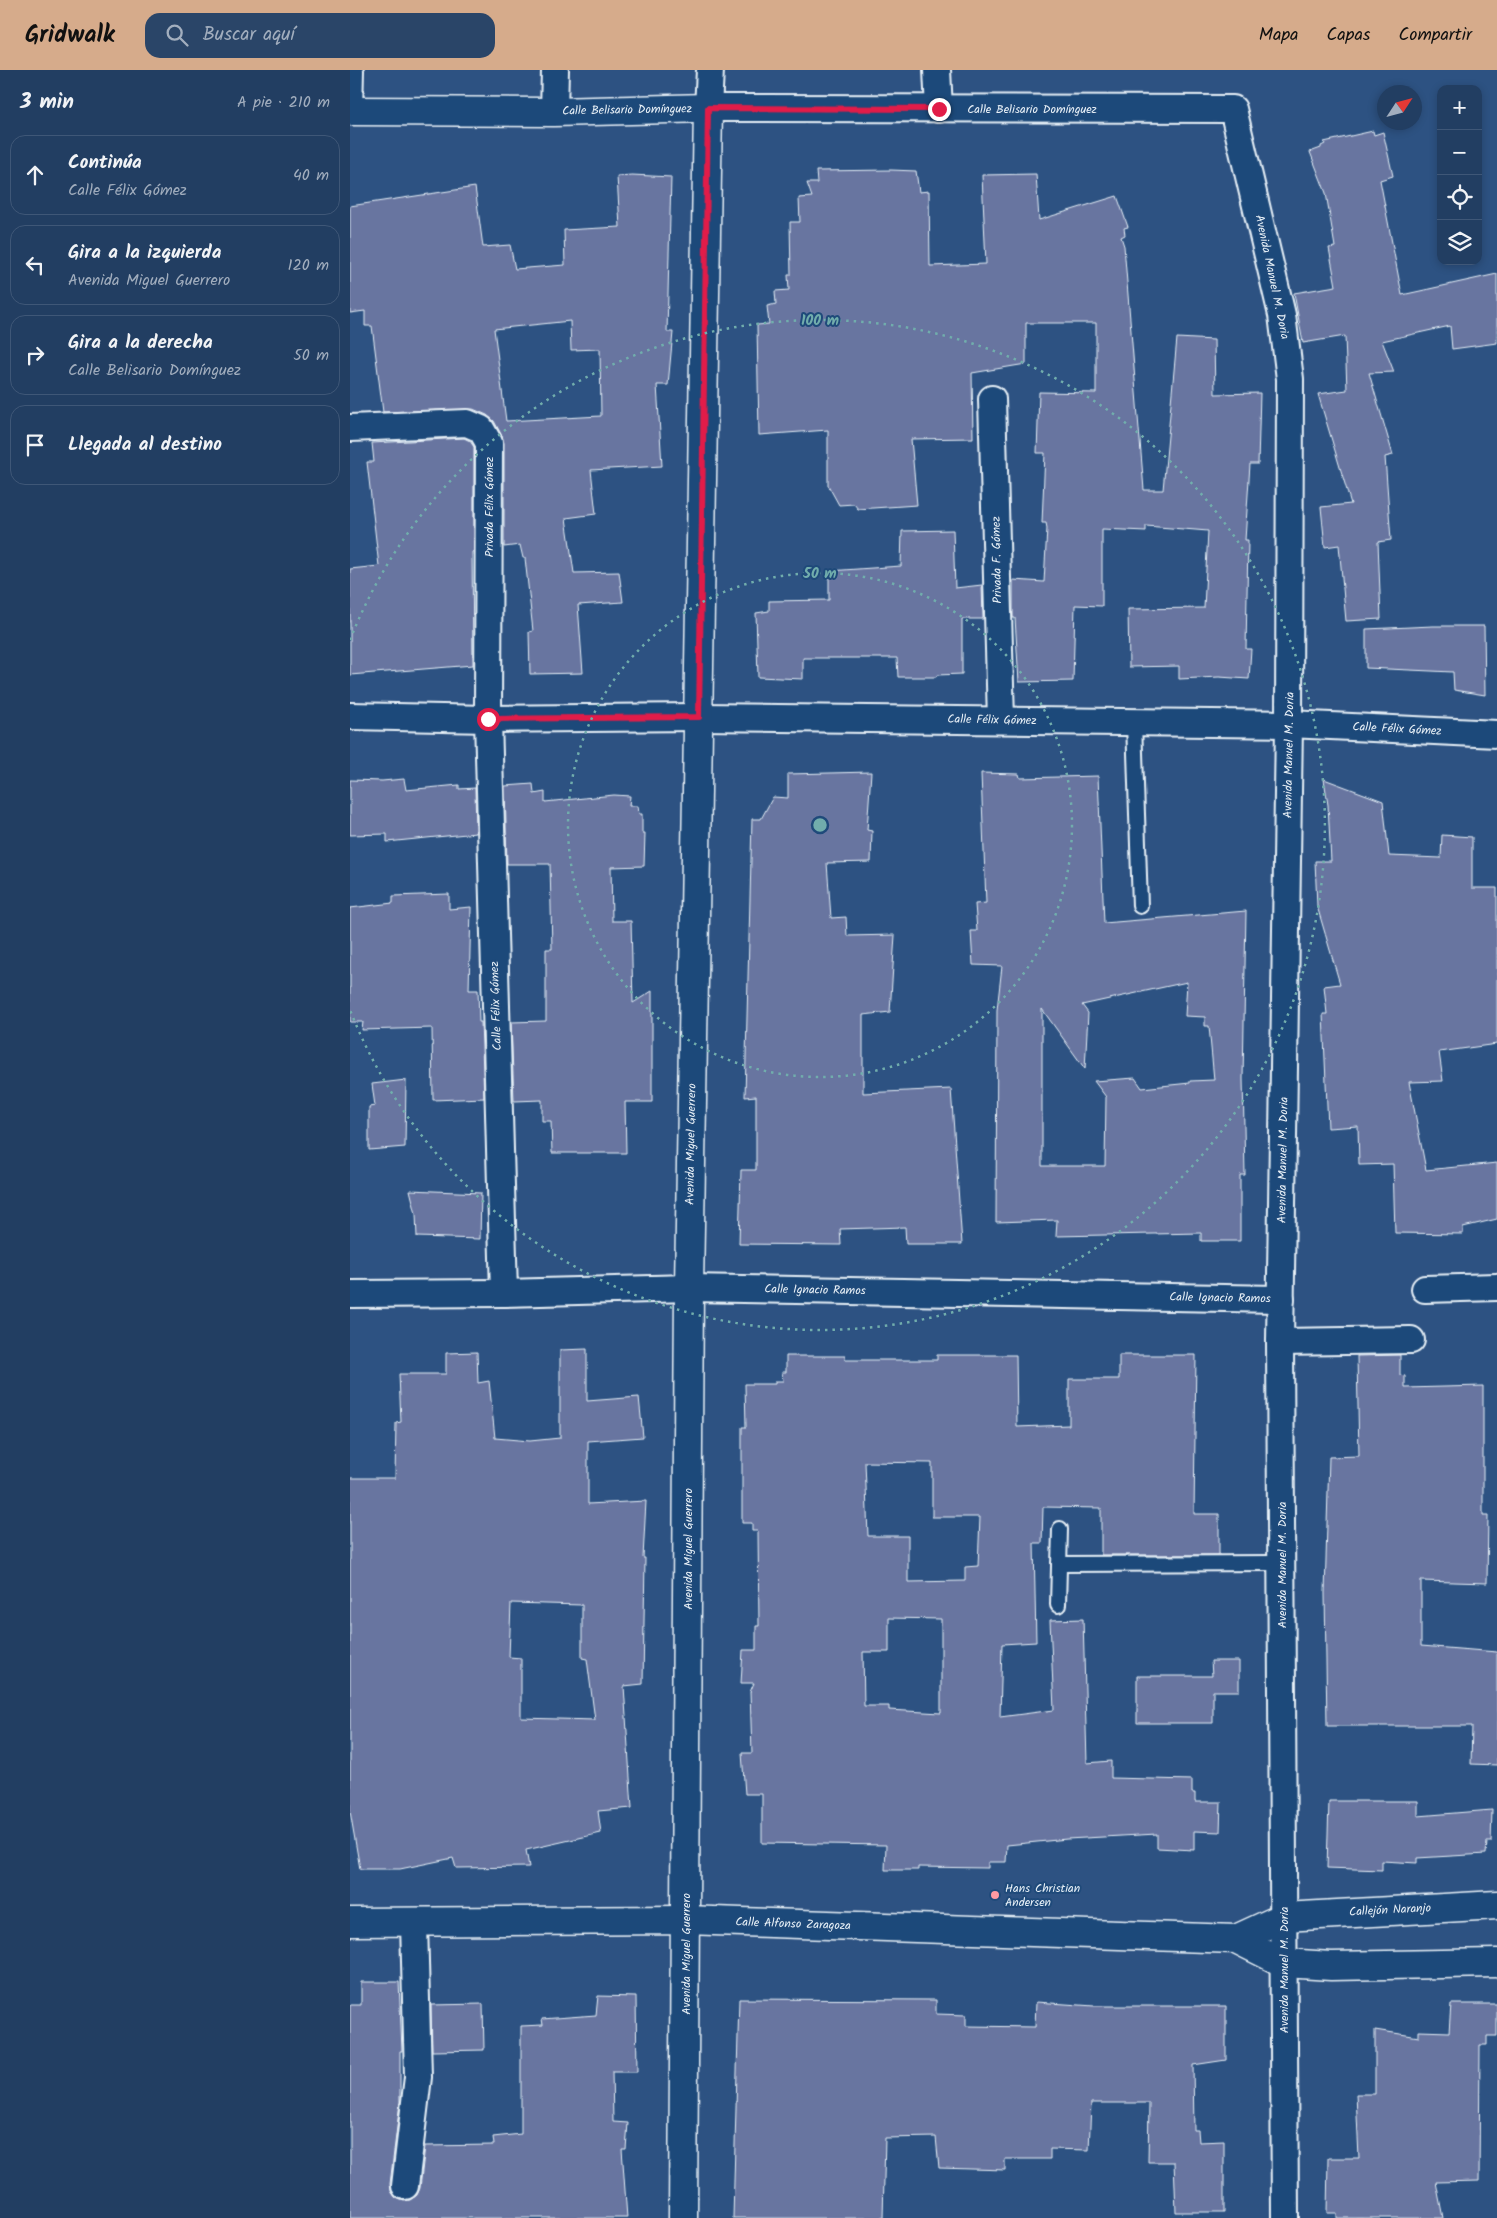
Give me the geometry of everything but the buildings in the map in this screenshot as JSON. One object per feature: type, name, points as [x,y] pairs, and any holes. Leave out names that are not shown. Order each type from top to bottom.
[{"type":"street","points":[[554,112],[555,70]]},
{"type":"street","name":"Avenida Miguel Guerrero","points":[[683,2218],[688,1288],[710,70]]},
{"type":"street","points":[[937,70],[939,109]]},
{"type":"street","name":"Calle Belisario Domínguez","points":[[353,111],[554,112],[708,108],[1234,109]]},
{"type":"street","name":"Avenida Manuel M. Doria","points":[[1234,109],[1282,315],[1290,379],[1289,724],[1280,1342],[1285,2218]]},
{"type":"street","name":"Privada F. Gómez","points":[[992,399],[1001,720]]},
{"type":"street","name":"Privada Félix Gómez","points":[[350,428],[467,423],[481,429],[489,443],[488,719]]},
{"type":"street","name":"Calle Félix Gómez","points":[[350,716],[488,719],[699,717],[1289,724],[1497,734]]},
{"type":"street","name":"Calle Félix Gómez","points":[[488,719],[504,1293]]},
{"type":"street","points":[[1425,1289],[1497,1287]]},
{"type":"street","name":"Calle Ignacio Ramos","points":[[350,1294],[504,1293],[688,1288],[1281,1299]]},
{"type":"street","points":[[1280,1342],[1411,1340]]},
{"type":"street","name":"Callejón Naranjo","points":[[1284,1917],[1497,1905]]},
{"type":"street","name":"Calle Alfonso Zaragoza","points":[[1236,1939],[1284,1917]]},
{"type":"street","name":"Calle Alfonso Zaragoza","points":[[350,1922],[686,1920],[1236,1939],[1284,1963]]},
{"type":"street","points":[[405,2186],[418,2077],[414,1923]]},
{"type":"street","points":[[1284,1963],[1332,1966],[1497,1963]]},
{"type":"lane","points":[[353,111],[356,70]]},
{"type":"lane","points":[[1134,722],[1140,906]]},
{"type":"lane","points":[[1058,1605],[1060,1529]]},
{"type":"lane","points":[[1059,1564],[1282,1563]]},
{"type":"place","name":"Hans Christian Andersen","points":[[995,1895]]},
{"type":"route","points":[[488,719],[699,717],[708,108],[939,109]]}]
